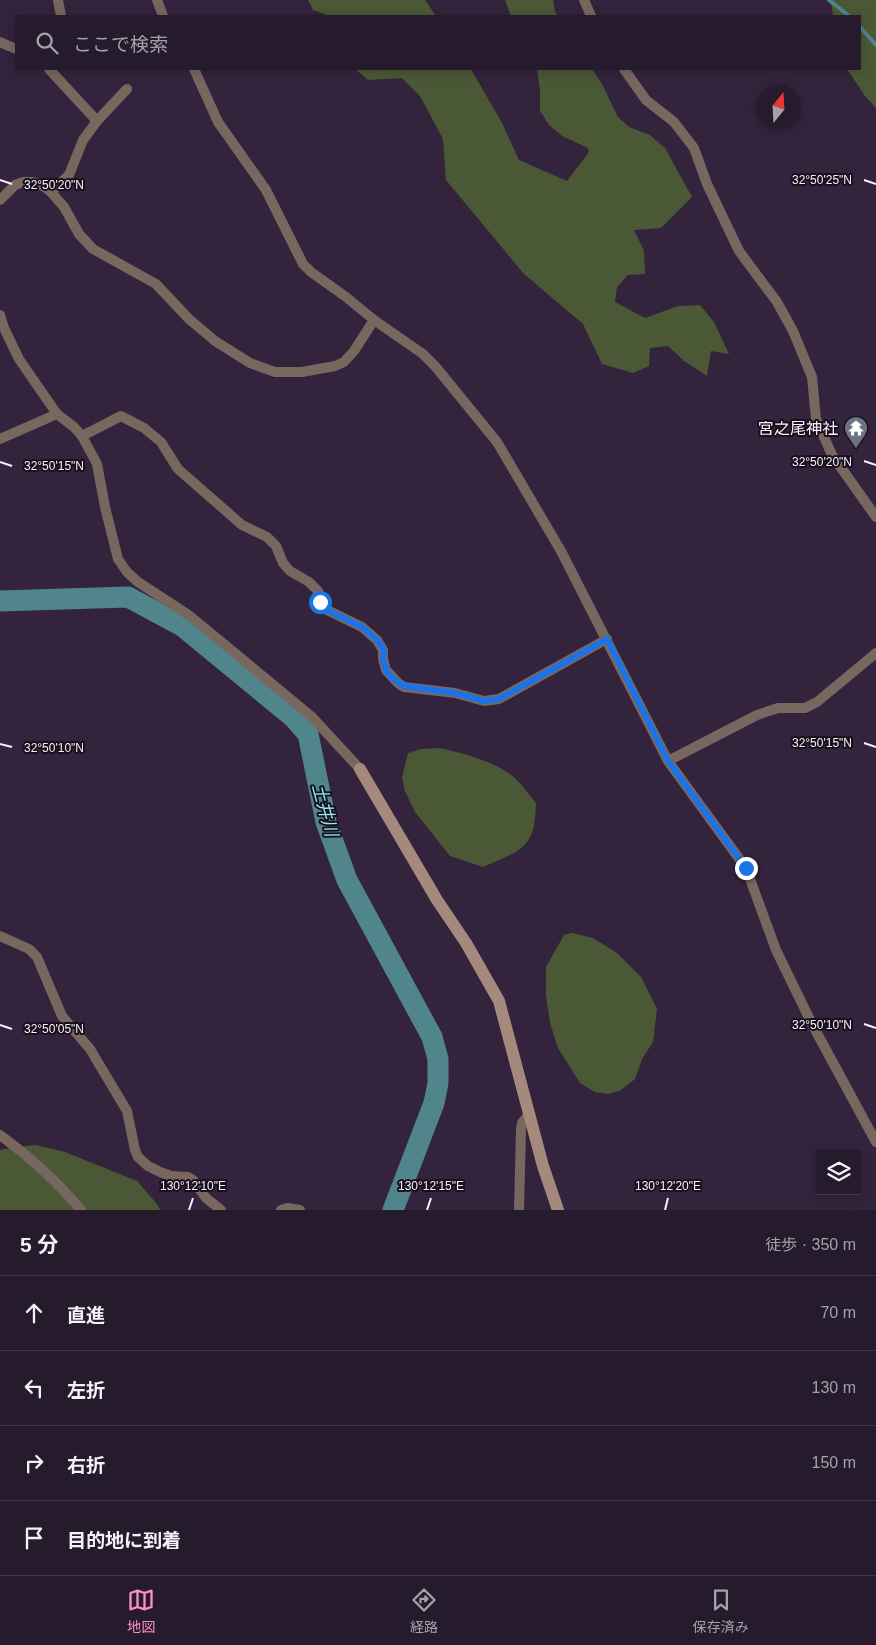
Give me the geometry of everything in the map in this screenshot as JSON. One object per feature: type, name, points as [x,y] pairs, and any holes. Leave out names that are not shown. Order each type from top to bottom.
[{"type":"street","points":[[58,0],[61,15]]},
{"type":"street","points":[[157,0],[164,15]]},
{"type":"street","points":[[584,0],[591,15]]},
{"type":"street","points":[[0,42],[15,49]]},
{"type":"street","points":[[49,70],[97,121]]},
{"type":"street","points":[[194,70],[218,122],[266,190],[304,264],[311,272],[374,320],[423,354],[497,442],[561,551],[668,761],[746,868],[776,950],[812,1024],[876,1142]]},
{"type":"street","points":[[625,70],[646,100],[674,122],[694,148],[707,184],[739,251],[777,302],[793,331],[812,377],[816,419],[832,455],[876,518]]},
{"type":"street","points":[[51,192],[69,175],[83,140],[97,121],[127,89]]},
{"type":"street","points":[[0,200],[14,185],[23,182],[33,182],[51,192],[64,207],[79,234],[93,250],[156,284],[188,319],[215,341],[259,366],[275,372],[302,372],[335,366],[344,362],[354,352],[374,320]]},
{"type":"street","points":[[0,315],[19,359],[57,414],[82,436],[97,464],[105,507],[118,558],[127,572],[138,582],[190,616],[311,716],[360,768],[437,900],[499,1001],[543,1166],[558,1210]]},
{"type":"street","points":[[0,439],[57,414]]},
{"type":"street","points":[[82,436],[121,416],[144,428],[161,442],[178,469],[242,525],[266,537],[276,546],[283,563],[290,571],[310,582],[318,591],[320,602],[325,609],[362,627],[377,640],[384,650],[383,659],[386,670],[392,678],[404,686],[455,693],[484,701],[491,701],[499,699],[607,639]]},
{"type":"street","points":[[668,761],[757,715],[778,708],[805,708],[818,702],[876,652]]},
{"type":"street","points":[[0,936],[29,949],[37,957],[62,1016],[90,1049],[127,1111],[138,1157],[148,1166],[160,1172],[171,1176],[188,1177],[206,1198],[221,1210]]},
{"type":"street","points":[[519,1210],[521,1129],[522,1123],[529,1114]]},
{"type":"street","points":[[0,1135],[33,1159],[68,1194],[80,1210]]},
{"type":"street","points":[[281,1210],[287,1208],[300,1210]]},
{"type":"green space","points":[[308,0],[425,0],[435,15],[327,15],[313,10]]},
{"type":"green space","points":[[505,0],[553,0],[557,15],[511,15]]},
{"type":"green space","points":[[831,0],[876,0],[876,108],[865,96],[848,70],[861,70],[861,15],[833,15]]},
{"type":"green space","points":[[356,70],[472,70],[502,123],[519,160],[567,181],[589,152],[588,148],[562,136],[549,125],[540,111],[537,70],[593,70],[602,84],[618,117],[629,127],[650,135],[665,148],[692,197],[661,228],[634,230],[644,251],[645,274],[628,275],[617,287],[615,302],[645,318],[678,306],[700,305],[714,322],[729,354],[711,351],[707,376],[684,361],[668,346],[650,348],[649,366],[633,373],[602,364],[583,324],[524,274],[446,180],[443,139],[420,96],[402,78],[368,80]]},
{"type":"green space","points":[[439,748],[490,763],[509,773],[536,803],[533,830],[529,839],[516,852],[483,867],[450,856],[415,812],[405,791],[402,778],[408,753],[421,749]]},
{"type":"green space","points":[[572,933],[593,938],[617,953],[641,977],[657,1009],[653,1042],[642,1059],[635,1079],[621,1090],[608,1094],[595,1092],[580,1083],[558,1048],[550,1023],[546,995],[546,967],[564,935]]},
{"type":"green space","points":[[36,1145],[65,1152],[137,1181],[160,1210],[0,1210],[0,1150]]},
{"type":"waterway","points":[[829,0],[848,15]]},
{"type":"waterway","points":[[861,28],[876,45]]},
{"type":"waterway","name":"土井川","points":[[0,601],[128,597],[182,626],[294,718],[308,734],[326,822],[347,880],[432,1037],[438,1059],[438,1083],[434,1103],[393,1210]]},
{"type":"place","name":"宮之尾神社","points":[[856,449]]},
{"type":"route","points":[[320,602],[325,609],[362,627],[377,640],[384,650],[383,659],[386,670],[392,678],[404,686],[455,693],[484,701],[499,699],[607,639],[668,761],[746,868]]}]
